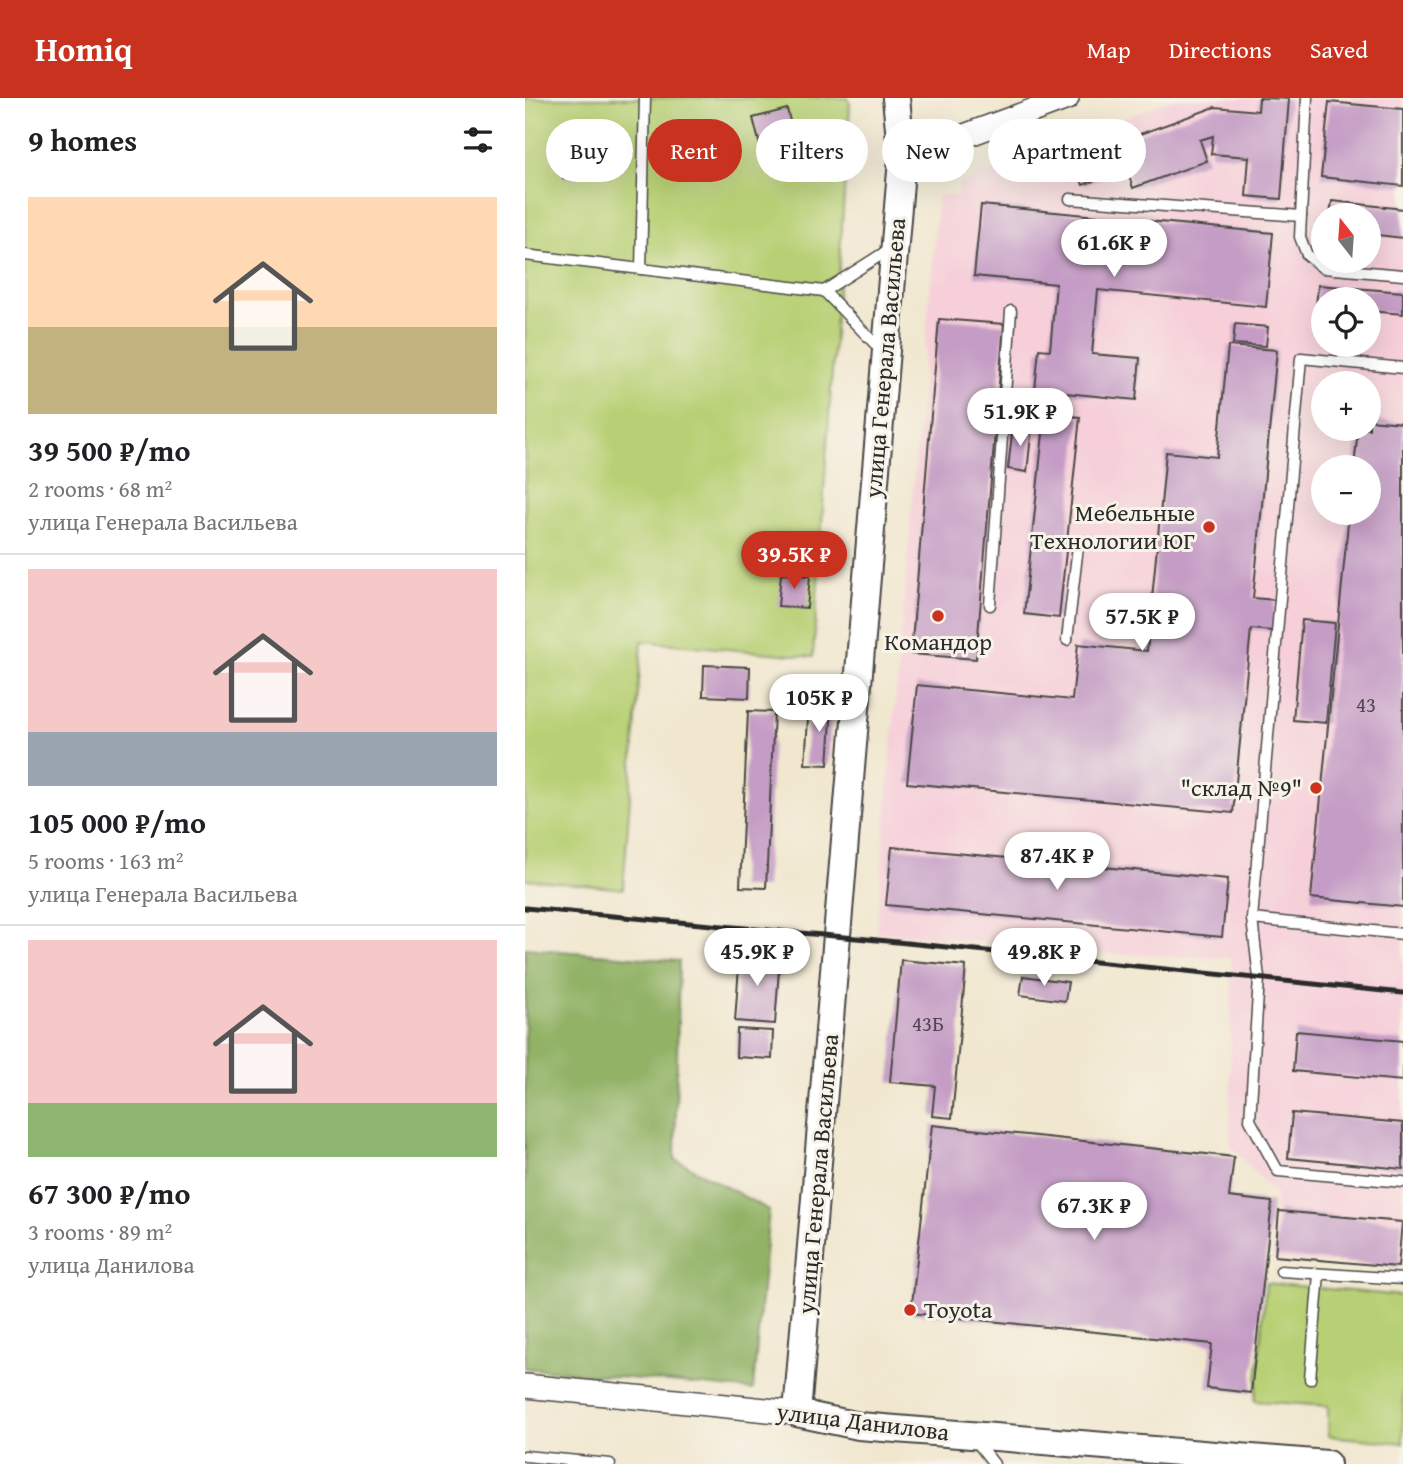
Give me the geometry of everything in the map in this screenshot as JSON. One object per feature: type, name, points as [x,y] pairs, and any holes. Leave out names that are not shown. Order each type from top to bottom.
[{"type":"main road","name":"улица Генерала Васильева","points":[[896,98],[898,119]]},
{"type":"main road","name":"улица Генерала Васильева","points":[[797,1413],[900,182]]},
{"type":"main road","name":"улица Данилова","points":[[797,1413],[859,1426],[1145,1453],[1327,1464]]},
{"type":"street","points":[[974,132],[1067,98]]},
{"type":"street","name":"улица Данилова","points":[[525,1386],[797,1413]]},
{"type":"lane","points":[[641,269],[645,98]]},
{"type":"lane","points":[[1307,98],[1300,237],[1307,255],[1323,268],[1403,275]]},
{"type":"lane","points":[[1070,199],[1301,216]]},
{"type":"lane","points":[[824,291],[891,248]]},
{"type":"lane","points":[[525,255],[824,291],[885,355]]},
{"type":"lane","points":[[990,605],[1011,311]]},
{"type":"lane","points":[[1403,368],[1301,358],[1252,919],[1259,978],[1250,1120],[1278,1171],[1403,1182]]},
{"type":"lane","points":[[1067,640],[1078,546]]},
{"type":"lane","points":[[1252,919],[1403,934]]},
{"type":"lane","points":[[1281,1271],[1403,1279]]},
{"type":"lane","points":[[1310,1379],[1319,1274]]},
{"type":"lane","points":[[971,1435],[994,1464]]},
{"type":"lane","points":[[525,1456],[611,1464]]},
{"type":"shaded area","points":[[1174,98],[1403,98],[1403,1266],[1273,1260],[1276,1195],[1230,1145],[1231,958],[1108,954],[876,932],[938,195],[957,196],[958,184],[974,182],[974,178],[988,172],[988,182],[1146,182],[1146,119],[1121,119]]},
{"type":"green space","points":[[525,98],[848,98],[849,119],[756,119],[756,182],[845,182],[813,657],[642,641],[623,889],[525,879]]},
{"type":"green space","points":[[525,948],[679,961],[675,1159],[769,1210],[753,1390],[525,1368]]},
{"type":"green space","points":[[1266,1283],[1403,1296],[1403,1443],[1328,1436],[1328,1406],[1255,1401]]},
{"type":"building","points":[[1259,98],[1289,99],[1281,199],[1246,196],[1249,157],[1211,154],[1213,136],[1200,140],[1207,161],[1133,188],[1131,182],[1146,182],[1146,132],[1215,107],[1258,111]]},
{"type":"building","points":[[1329,102],[1403,109],[1403,186],[1321,177]]},
{"type":"building","points":[[787,109],[790,119],[756,119],[756,130],[753,118]]},
{"type":"building","points":[[981,205],[1273,233],[1266,307],[1098,290],[1092,354],[1140,358],[1136,400],[1035,390],[1039,349],[1050,350],[1056,284],[974,276]]},
{"type":"building","points":[[1381,207],[1403,209],[1403,238],[1381,235]]},
{"type":"building","points":[[1381,290],[1403,292],[1403,314],[1381,312]]},
{"type":"building","points":[[939,319],[1004,324],[976,659],[911,654]]},
{"type":"building","points":[[1235,324],[1268,327],[1266,346],[1233,344]]},
{"type":"building","name":"Мебельные Технологии ЮГ","points":[[1228,346],[1277,350],[1253,598],[1275,600],[1272,631],[1251,629],[1233,813],[907,783],[917,685],[1072,700],[1078,644],[1147,651],[1166,452],[1217,457]]},
{"type":"building","points":[[1045,414],[1080,417],[1059,618],[1024,614]]},
{"type":"building","points":[[1381,421],[1403,423],[1403,907],[1311,898],[1348,525],[1381,525],[1381,455],[1355,455],[1357,441],[1381,441]]},
{"type":"building","points":[[1013,424],[1032,426],[1027,472],[1008,469]]},
{"type":"building","points":[[781,574],[810,576],[807,608],[778,606]]},
{"type":"building","points":[[1302,620],[1335,623],[1326,723],[1293,720]]},
{"type":"building","points":[[704,665],[750,667],[749,698],[703,696]]},
{"type":"building","points":[[809,704],[832,705],[828,765],[805,764]]},
{"type":"building","points":[[748,711],[774,712],[766,888],[740,887]]},
{"type":"building","points":[[892,847],[1228,879],[1222,937],[886,905]]},
{"type":"building","points":[[740,953],[780,956],[775,1024],[735,1021]]},
{"type":"building","points":[[901,960],[966,966],[952,1118],[932,1116],[935,1086],[890,1082]]},
{"type":"building","points":[[1023,976],[1068,982],[1065,1001],[1020,995]]},
{"type":"building","points":[[737,1029],[773,1031],[772,1059],[736,1057]]},
{"type":"building","points":[[1296,1031],[1403,1041],[1403,1081],[1293,1071]]},
{"type":"building","points":[[1292,1113],[1403,1123],[1403,1169],[1288,1158]]},
{"type":"building","points":[[932,1125],[1234,1157],[1229,1197],[1272,1202],[1251,1393],[1207,1388],[1212,1344],[911,1313]]},
{"type":"building","points":[[1279,1211],[1402,1222],[1398,1267],[1275,1256]]},
{"type":"railway","points":[[525,908],[1403,993]]},
{"type":"place","name":"Мебельные Технологии ЮГ","points":[[1209,527]]},
{"type":"place","name":"Командор","points":[[938,616]]},
{"type":"place","name":"\"склад №9\"","points":[[1316,788]]},
{"type":"place","name":"Toyota","points":[[910,1310]]}]
